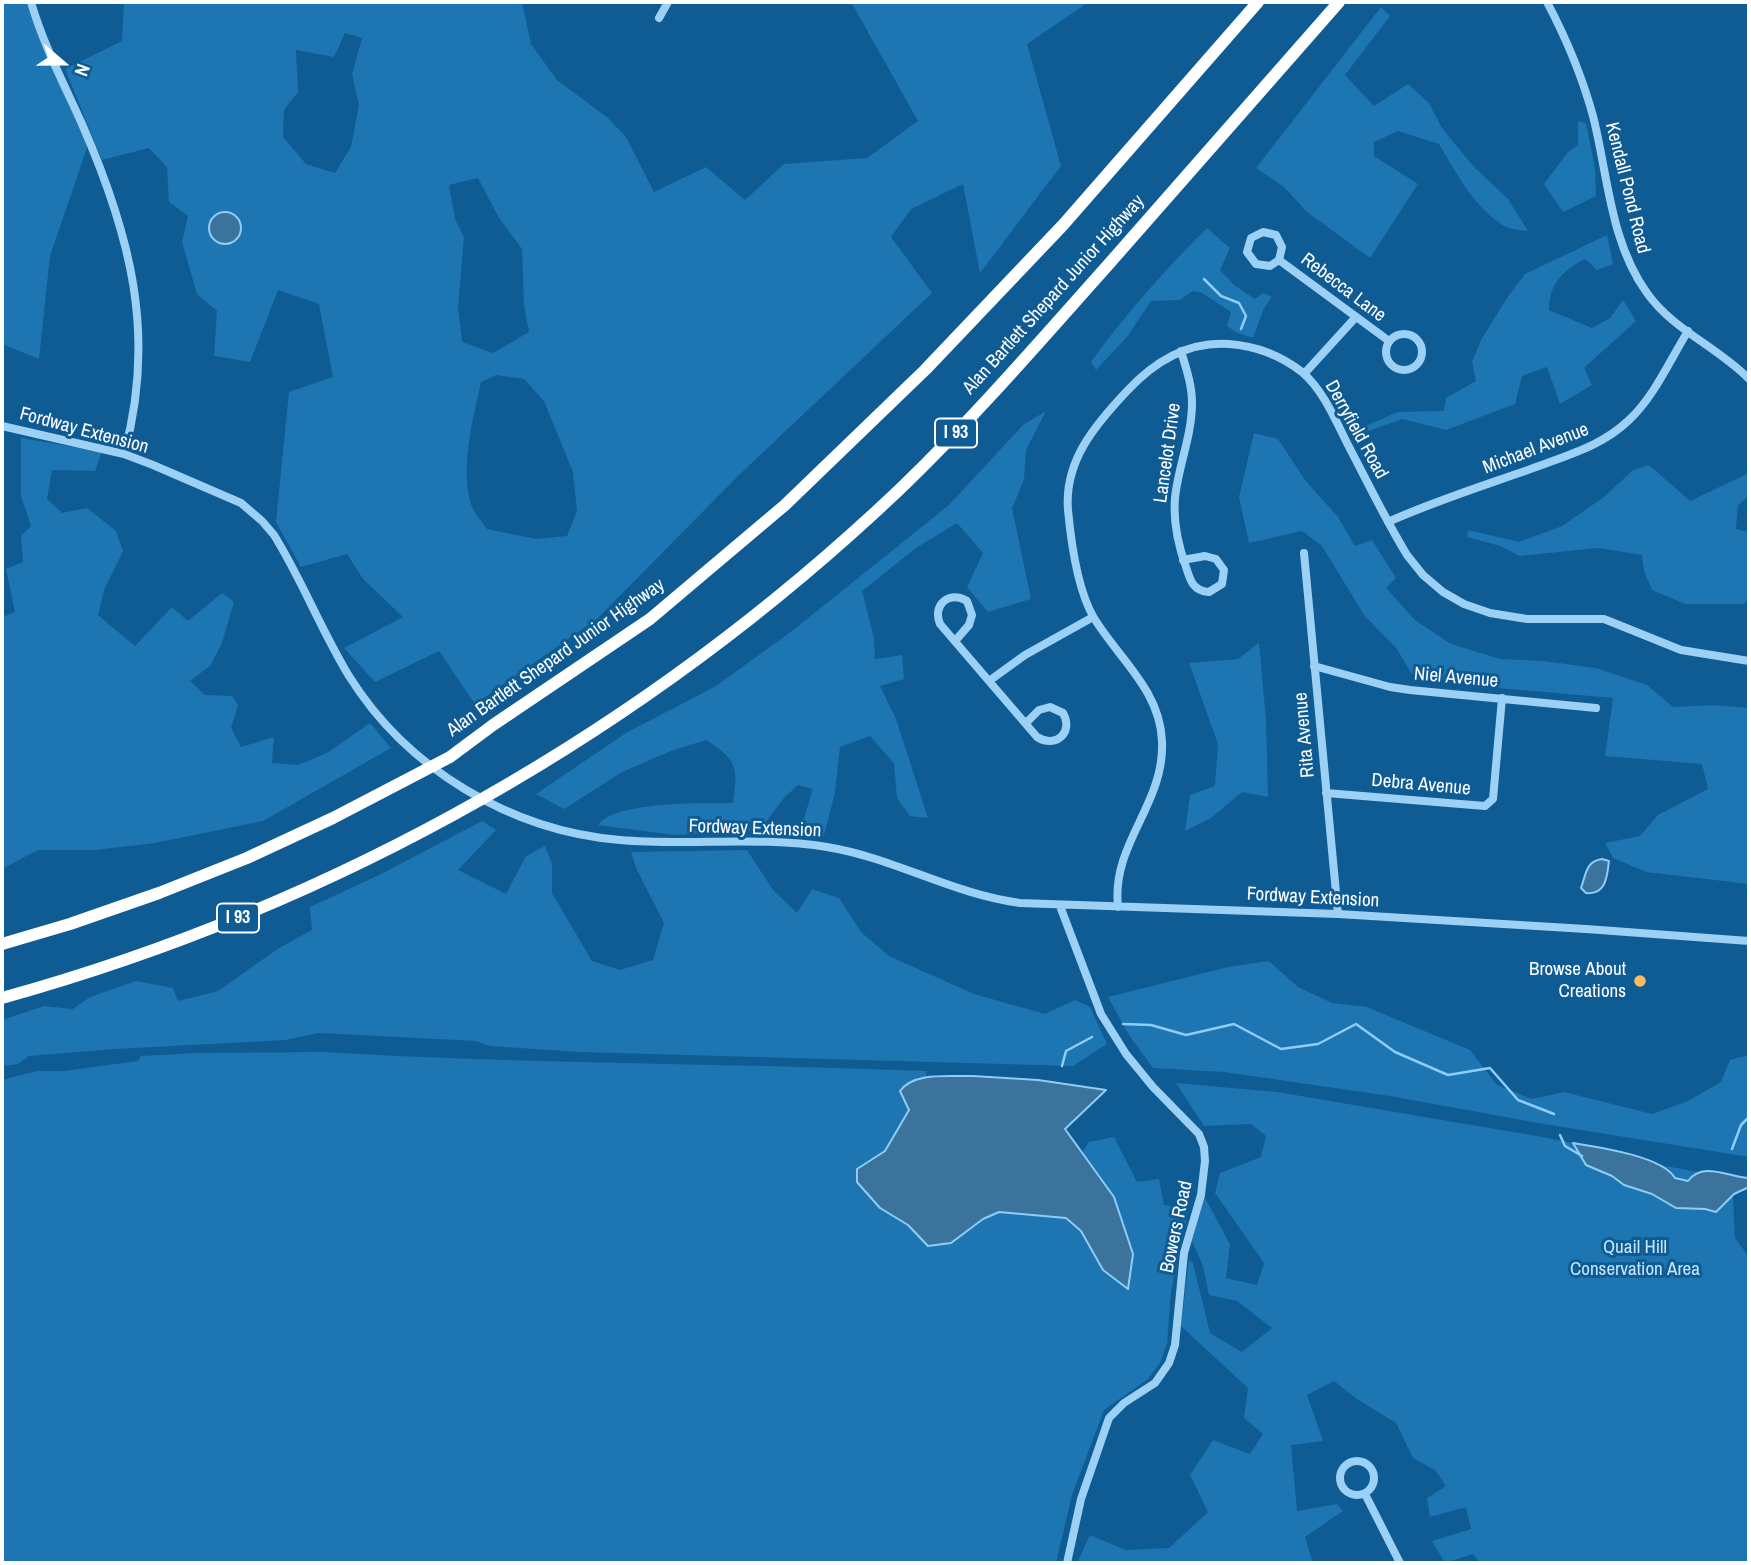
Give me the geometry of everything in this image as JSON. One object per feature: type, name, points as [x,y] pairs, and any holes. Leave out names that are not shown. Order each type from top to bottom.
[{"type":"highway","name":"Alan Bartlett Shepard Junior Highway","points":[[2,944],[70,924],[247,858],[410,779],[450,757],[650,619],[785,505],[925,369],[1063,225],[1258,2]]},
{"type":"highway","name":"Alan Bartlett Shepard Junior Highway","points":[[2,998],[109,965],[236,918],[342,872],[504,787],[606,724],[702,657],[793,584],[895,493],[1018,367],[1339,2]]},
{"type":"street","points":[[31,2],[101,170],[134,277],[138,352],[133,408],[124,454]]},
{"type":"street","points":[[659,18],[668,2]]},
{"type":"street","name":"Kendall Pond Road","points":[[1547,2],[1570,49],[1585,90],[1618,232],[1628,262],[1653,302],[1733,363],[1749,379]]},
{"type":"street","name":"Rebecca Lane","points":[[1263,232],[1276,235],[1282,247],[1279,260],[1266,267],[1256,264],[1247,252],[1251,238],[1263,232]]},
{"type":"street","name":"Rebecca Lane","points":[[1279,260],[1389,341]]},
{"type":"street","points":[[1304,374],[1355,318]]},
{"type":"street","name":"Michael Avenue","points":[[1388,522],[1604,440],[1632,418],[1644,403],[1688,331]]},
{"type":"street","name":"Rebecca Lane","points":[[1401,334],[1414,337],[1421,349],[1418,362],[1406,369],[1392,365],[1386,356],[1389,341],[1401,334]]},
{"type":"street","name":"Derryfield Road","points":[[1118,907],[1116,885],[1120,865],[1126,847],[1157,786],[1162,741],[1157,713],[1145,687],[1093,617],[1082,585],[1068,512],[1069,484],[1075,460],[1098,424],[1134,384],[1157,364],[1181,351],[1212,344],[1248,346],[1270,353],[1304,374],[1329,407],[1407,555],[1423,575],[1443,592],[1473,608],[1490,613],[1527,619],[1604,619],[1681,650],[1749,661]]},
{"type":"street","name":"Lancelot Drive","points":[[1181,351],[1192,403],[1175,497],[1176,528],[1183,560],[1191,581],[1198,589],[1209,592],[1222,584],[1224,570],[1216,559],[1205,556],[1183,560]]},
{"type":"street","name":"Fordway Extension","points":[[2,426],[124,454],[240,503],[262,521],[284,551],[349,676],[377,714],[428,763],[453,782],[493,805],[537,823],[601,838],[648,842],[761,842],[827,847],[882,860],[978,896],[1020,903],[1338,914],[1749,942]]},
{"type":"street","name":"Rita Avenue","points":[[1304,553],[1338,914]]},
{"type":"street","points":[[955,641],[969,625],[972,615],[967,601],[956,596],[945,599],[939,605],[937,613],[940,624],[1037,737],[1047,742],[1062,737],[1067,727],[1063,713],[1050,707],[1039,710],[1026,723]]},
{"type":"street","points":[[989,681],[1026,655],[1093,617]]},
{"type":"street","name":"Niel Avenue","points":[[1314,666],[1390,687],[1596,708]]},
{"type":"street","name":"Debra Avenue","points":[[1326,793],[1485,806],[1490,804],[1493,799],[1502,698]]},
{"type":"street","name":"Bowers Road","points":[[1060,906],[1101,1014],[1126,1055],[1199,1134],[1205,1161],[1200,1195],[1184,1254],[1175,1345],[1169,1363],[1155,1383],[1124,1403],[1109,1418],[1081,1499],[1067,1563]]},
{"type":"street","points":[[1361,1462],[1372,1470],[1373,1485],[1365,1494],[1354,1495],[1342,1486],[1340,1475],[1349,1463],[1361,1462]]},
{"type":"street","points":[[1365,1494],[1400,1563]]},
{"type":"green space","points":[[2,2],[31,2],[89,142],[50,256],[39,359],[2,344]]},
{"type":"green space","points":[[124,2],[522,2],[531,44],[557,80],[608,118],[626,137],[654,192],[706,167],[745,200],[784,164],[867,158],[918,121],[851,2],[1089,2],[1027,44],[1061,166],[980,273],[963,184],[911,209],[891,237],[932,293],[740,474],[597,619],[475,704],[439,651],[375,682],[344,648],[403,617],[363,579],[347,554],[301,567],[276,522],[289,392],[333,377],[319,304],[278,290],[250,362],[214,356],[217,311],[197,294],[182,242],[188,216],[169,202],[167,167],[149,148],[102,160],[65,69],[122,41]],"holes":[[[345,33],[362,38],[352,74],[359,105],[351,147],[335,173],[306,164],[283,137],[284,110],[298,92],[296,50],[334,57]],[[478,178],[499,218],[522,249],[524,306],[529,332],[493,353],[462,342],[458,307],[464,237],[455,219],[449,185]],[[496,375],[524,379],[544,401],[573,472],[577,511],[567,536],[536,539],[487,529],[473,508],[468,486],[467,456],[481,382]]]},
{"type":"green space","points":[[1381,7],[1390,16],[1345,75],[1374,106],[1408,84],[1429,103],[1442,128],[1473,166],[1508,199],[1528,231],[1506,227],[1485,211],[1468,190],[1439,144],[1398,131],[1374,142],[1374,156],[1418,184],[1370,258],[1307,212],[1284,187],[1256,168]]},
{"type":"green space","points":[[1578,121],[1586,123],[1595,168],[1596,196],[1563,212],[1544,184],[1568,152],[1578,145]]},
{"type":"green space","points":[[1207,228],[1230,248],[1220,270],[1234,285],[1255,299],[1263,293],[1272,297],[1264,308],[1253,338],[1237,333],[1227,326],[1231,312],[1202,293],[1193,291],[1180,300],[1151,301],[1127,337],[1096,370],[1091,362],[1118,326]]},
{"type":"green space","points":[[1607,235],[1613,264],[1597,270],[1585,259],[1577,263],[1564,273],[1555,285],[1549,310],[1592,328],[1610,318],[1623,300],[1636,321],[1584,368],[1592,385],[1560,404],[1547,367],[1522,376],[1515,404],[1446,430],[1402,419],[1360,434],[1356,430],[1398,412],[1444,411],[1446,398],[1476,381],[1472,362],[1481,340],[1525,274]]},
{"type":"green space","points":[[1046,411],[1026,450],[1024,480],[1012,508],[1031,599],[988,612],[967,587],[983,553],[957,523],[916,548],[862,591],[874,639],[875,659],[902,655],[904,679],[880,686],[896,719],[928,818],[910,816],[897,798],[894,763],[870,736],[840,747],[835,793],[824,835],[799,834],[813,789],[798,785],[784,798],[760,830],[675,835],[598,825],[607,817],[641,807],[733,803],[735,773],[730,759],[706,740],[671,751],[622,772],[564,809],[536,794],[626,733],[716,686],[792,631],[949,505],[1023,425]]},
{"type":"green space","points":[[1254,433],[1278,439],[1305,480],[1338,517],[1355,546],[1372,540],[1396,578],[1386,588],[1415,620],[1451,644],[1500,659],[1596,668],[1647,685],[1673,707],[1713,705],[1749,708],[1749,884],[1646,872],[1613,858],[1605,843],[1640,836],[1658,815],[1708,789],[1702,764],[1605,756],[1613,698],[1414,678],[1397,649],[1364,615],[1322,546],[1302,531],[1249,543],[1239,497]]},
{"type":"green space","points":[[21,438],[102,452],[95,471],[52,470],[47,499],[62,513],[87,508],[116,531],[123,551],[104,590],[98,615],[135,646],[172,607],[188,621],[222,593],[234,602],[222,643],[210,666],[190,681],[205,695],[232,696],[238,705],[231,728],[241,747],[274,737],[272,763],[298,765],[327,753],[370,723],[391,748],[263,821],[155,843],[95,850],[38,850],[2,869],[2,617],[15,612],[6,569],[23,562],[21,536],[31,526],[21,496]]},
{"type":"green space","points":[[1649,465],[1690,501],[1749,473],[1749,496],[1738,505],[1736,529],[1749,532],[1749,600],[1743,604],[1685,604],[1652,590],[1644,571],[1642,555],[1598,548],[1520,556],[1500,546],[1467,537],[1468,530],[1519,542],[1562,526],[1604,497],[1633,470]]},
{"type":"green space","points":[[1259,643],[1266,720],[1268,797],[1242,792],[1211,818],[1185,831],[1190,795],[1215,786],[1218,744],[1189,663],[1238,659]]},
{"type":"green space","points":[[482,821],[496,830],[458,870],[506,894],[526,856],[545,846],[552,864],[552,893],[592,961],[620,970],[653,960],[664,923],[636,868],[631,852],[747,850],[773,890],[797,913],[812,889],[839,898],[861,932],[889,956],[974,994],[1045,1014],[1075,1000],[1090,1007],[1107,1044],[1073,1066],[580,1052],[490,1046],[476,1041],[319,1033],[285,1040],[29,1056],[18,1064],[2,1066],[2,1020],[44,1006],[73,1009],[90,997],[136,981],[173,988],[178,1001],[218,991],[279,948],[312,930],[310,907],[381,874]]},
{"type":"green space","points":[[1269,961],[1298,987],[1332,1003],[1367,1007],[1470,1050],[1497,1085],[1532,1099],[1564,1092],[1652,1114],[1688,1101],[1721,1082],[1730,1060],[1749,1055],[1749,1157],[1390,1096],[1224,1072],[1153,1068],[1129,1035],[1108,997],[1228,967]]},
{"type":"green space","points":[[323,1052],[474,1059],[927,1071],[925,1078],[970,1077],[1106,1090],[1065,1129],[1082,1152],[1089,1142],[1114,1137],[1137,1182],[1159,1179],[1164,1205],[1189,1208],[1171,1291],[1167,1344],[1160,1363],[1148,1379],[1104,1410],[1072,1495],[1056,1563],[2,1563],[2,1080],[37,1071],[63,1071],[138,1061],[141,1056]]},
{"type":"green space","name":"Quail Hill Conservation Area","points":[[1176,1083],[1277,1092],[1537,1136],[1573,1143],[1577,1150],[1732,1178],[1735,1238],[1749,1257],[1749,1562],[1480,1563],[1473,1554],[1445,1563],[1432,1541],[1471,1529],[1466,1507],[1430,1517],[1427,1498],[1446,1486],[1436,1471],[1413,1458],[1396,1423],[1334,1381],[1307,1395],[1323,1441],[1291,1445],[1297,1511],[1337,1504],[1343,1511],[1305,1537],[1313,1563],[1077,1563],[1090,1535],[1126,1550],[1169,1548],[1208,1512],[1190,1475],[1213,1440],[1250,1454],[1263,1434],[1244,1418],[1248,1388],[1181,1326],[1189,1260],[1193,1263],[1210,1333],[1242,1352],[1272,1328],[1237,1301],[1209,1295],[1203,1266],[1192,1241],[1204,1196],[1230,1244],[1226,1278],[1257,1285],[1264,1263],[1215,1193],[1220,1173],[1261,1157],[1266,1136],[1251,1124],[1204,1126]]},
{"type":"shaded area","points":[[225,212],[236,217],[241,228],[236,239],[225,244],[214,239],[209,228],[214,217]]},
{"type":"shaded area","points":[[1602,859],[1609,861],[1604,884],[1598,891],[1586,893],[1581,888],[1587,869],[1593,862]]},
{"type":"shaded area","points":[[934,1076],[1038,1080],[1106,1090],[1065,1129],[1114,1197],[1133,1254],[1128,1289],[1103,1270],[1081,1231],[1066,1218],[999,1212],[983,1219],[951,1243],[928,1246],[908,1225],[880,1208],[857,1182],[857,1169],[885,1151],[909,1110],[900,1091],[906,1085],[914,1080]]},
{"type":"shaded area","points":[[1573,1143],[1644,1158],[1668,1170],[1675,1178],[1688,1181],[1694,1175],[1708,1171],[1749,1178],[1749,1187],[1734,1194],[1716,1212],[1676,1208],[1652,1194],[1624,1185],[1612,1176],[1586,1165]]},
{"type":"waterway","points":[[1204,279],[1221,296],[1239,303],[1246,316],[1241,329]]},
{"type":"waterway","points":[[1123,1024],[1151,1025],[1186,1035],[1234,1024],[1281,1049],[1318,1044],[1356,1024],[1395,1052],[1448,1075],[1490,1068],[1518,1100],[1554,1114]]},
{"type":"waterway","points":[[1062,1066],[1066,1051],[1092,1037]]},
{"type":"waterway","points":[[1732,1149],[1741,1125],[1749,1117]]},
{"type":"waterway","points":[[1560,1135],[1565,1146],[1582,1156]]},
{"type":"place","name":"Browse About Creations","points":[[1640,981]]}]
